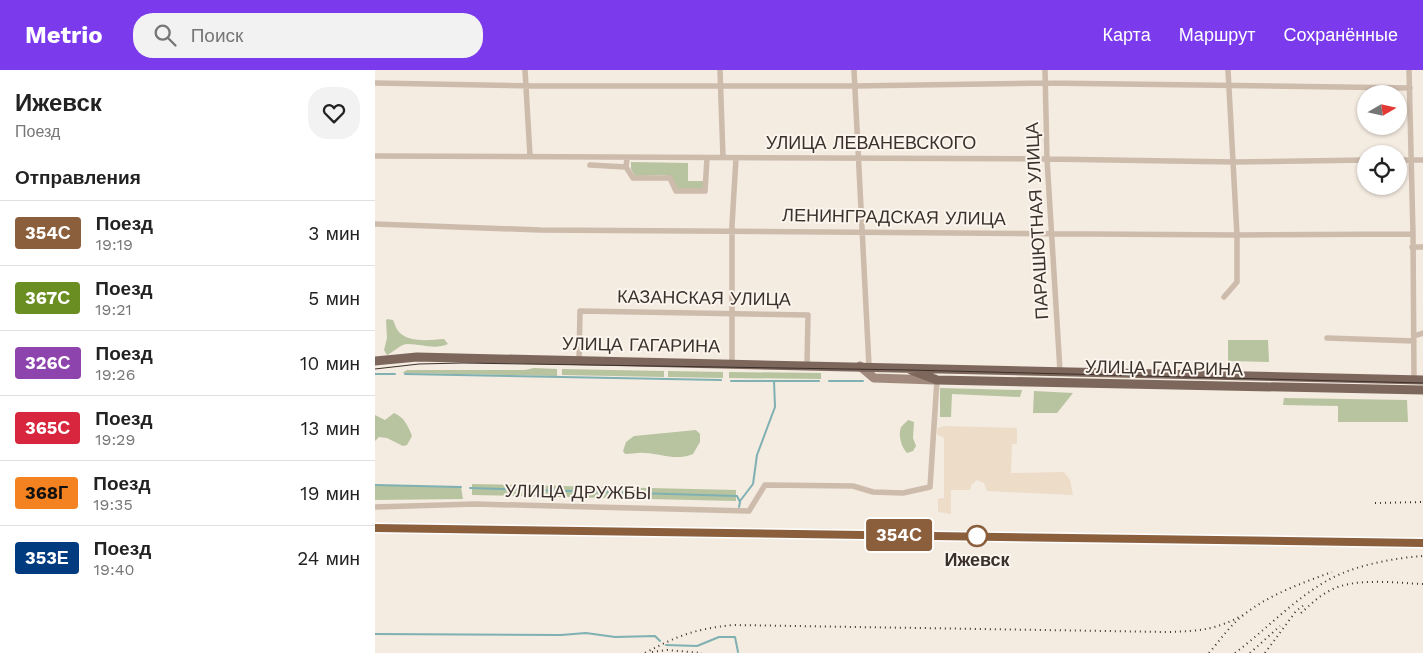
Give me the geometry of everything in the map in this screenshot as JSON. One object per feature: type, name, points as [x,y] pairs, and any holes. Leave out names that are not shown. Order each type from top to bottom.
[{"type":"main road","name":"УЛИЦА ГАГАРИНА","points":[[375,362],[417,357],[1418,380]]},
{"type":"main road","name":"УЛИЦА ГАГАРИНА","points":[[907,367],[937,380],[1418,390]]},
{"type":"main road","points":[[1418,380],[1418,390]]},
{"type":"street","points":[[525,70],[530,156]]},
{"type":"street","points":[[721,70],[723,157]]},
{"type":"street","points":[[854,70],[861,232],[864,366],[874,378],[937,380]]},
{"type":"street","name":"ПАРАШЮТНАЯ УЛИЦА","points":[[1045,70],[1047,159],[1060,371]]},
{"type":"street","points":[[1224,298],[1237,282],[1234,162],[1228,70]]},
{"type":"street","points":[[1409,70],[1414,339],[1418,380]]},
{"type":"street","points":[[375,83],[527,86],[854,86],[1045,83],[1229,84],[1410,88]]},
{"type":"street","name":"УЛИЦА ЛЕВАНЕВСКОГО","points":[[375,156],[1047,159],[1234,162],[1357,160]]},
{"type":"street","points":[[627,158],[626,166],[633,178],[670,178],[676,191],[705,191],[707,158]]},
{"type":"street","points":[[732,363],[732,231],[736,158]]},
{"type":"street","points":[[1407,160],[1423,160]]},
{"type":"street","points":[[590,165],[626,166]]},
{"type":"street","name":"ЛЕНИНГРАДСКАЯ УЛИЦА","points":[[375,224],[540,230],[1237,235],[1413,234]]},
{"type":"street","points":[[1412,247],[1423,247]]},
{"type":"street","name":"КАЗАНСКАЯ УЛИЦА","points":[[579,360],[580,312],[732,313],[808,315],[807,365]]},
{"type":"street","points":[[1327,338],[1414,339],[1423,333]]},
{"type":"street","name":"УЛИЦА ДРУЖБЫ","points":[[375,507],[475,504],[749,511],[765,484],[853,486],[873,492],[903,493],[930,487],[937,380]]},
{"type":"green space","points":[[631,162],[688,163],[688,181],[705,181],[704,189],[677,189],[666,175],[635,176],[631,169]]},
{"type":"green space","points":[[387,319],[393,320],[398,331],[403,336],[420,340],[444,339],[448,344],[433,347],[405,344],[387,355],[384,350],[387,338]]},
{"type":"green space","points":[[1228,340],[1268,340],[1269,362],[1228,361]]},
{"type":"green space","points":[[534,368],[557,369],[557,376],[402,373],[407,370],[525,370]]},
{"type":"green space","points":[[562,369],[664,371],[664,377],[562,375]]},
{"type":"green space","points":[[668,371],[723,372],[723,378],[668,377]]},
{"type":"green space","points":[[729,372],[821,373],[821,379],[729,378]]},
{"type":"green space","points":[[940,388],[1022,390],[1020,397],[952,394],[951,417],[940,417]]},
{"type":"green space","points":[[1034,391],[1073,393],[1057,413],[1033,413]]},
{"type":"green space","points":[[1284,398],[1407,400],[1408,422],[1338,422],[1338,406],[1283,405]]},
{"type":"green space","points":[[394,413],[403,420],[411,432],[412,436],[407,445],[403,446],[387,438],[379,437],[375,441],[375,415],[385,420]]},
{"type":"green space","points":[[908,420],[914,422],[913,438],[916,446],[913,451],[907,453],[902,444],[900,434],[901,427]]},
{"type":"green space","points":[[696,430],[700,434],[700,442],[693,454],[687,456],[675,457],[642,453],[625,454],[623,451],[626,442],[634,436]]},
{"type":"green space","points":[[472,484],[736,490],[736,501],[472,495]]},
{"type":"green space","points":[[375,485],[461,487],[463,499],[375,500]]},
{"type":"shaded area","points":[[944,426],[1017,428],[1017,444],[1012,444],[1011,473],[1064,472],[1070,480],[1073,495],[987,491],[984,483],[977,480],[971,485],[970,490],[951,490],[951,514],[938,512],[938,499],[944,498],[944,438],[938,435],[937,431],[938,428]]},
{"type":"waterway","points":[[375,374],[395,374]]},
{"type":"waterway","points":[[405,374],[721,380]]},
{"type":"waterway","points":[[731,381],[819,381]]},
{"type":"waterway","points":[[740,501],[753,484],[757,455],[775,407],[774,381]]},
{"type":"waterway","points":[[829,381],[863,381]]},
{"type":"waterway","points":[[375,485],[461,487]]},
{"type":"waterway","points":[[470,488],[737,496],[740,502],[739,507]]},
{"type":"waterway","points":[[375,634],[561,635],[586,633],[615,637],[655,636],[660,641]]},
{"type":"waterway","points":[[666,645],[697,646],[719,637],[735,637],[738,652]]},
{"type":"tram line","points":[[375,369],[419,364],[462,363],[910,370],[1423,383]]},
{"type":"railway","points":[[1375,503],[1423,502]]},
{"type":"railway","points":[[375,528],[1423,543]]},
{"type":"railway","points":[[1235,653],[1293,604],[1330,579],[1375,563],[1423,556]]},
{"type":"railway","points":[[1209,653],[1226,632],[1256,606],[1309,580],[1332,572]]},
{"type":"railway","points":[[1301,613],[1325,593],[1350,584],[1362,582],[1423,584]]},
{"type":"railway","points":[[1265,653],[1296,611],[1304,605]]},
{"type":"railway","points":[[645,653],[687,634],[733,625],[1167,632],[1207,629],[1245,614]]},
{"type":"railway","points":[[1250,653],[1280,626]]},
{"type":"railway","points":[[652,652],[667,650],[702,653]]},
{"type":"train","name":"354С","points":[[375,528],[1423,543]]},
{"type":"place","name":"Ижевск","points":[[977,536]]}]
